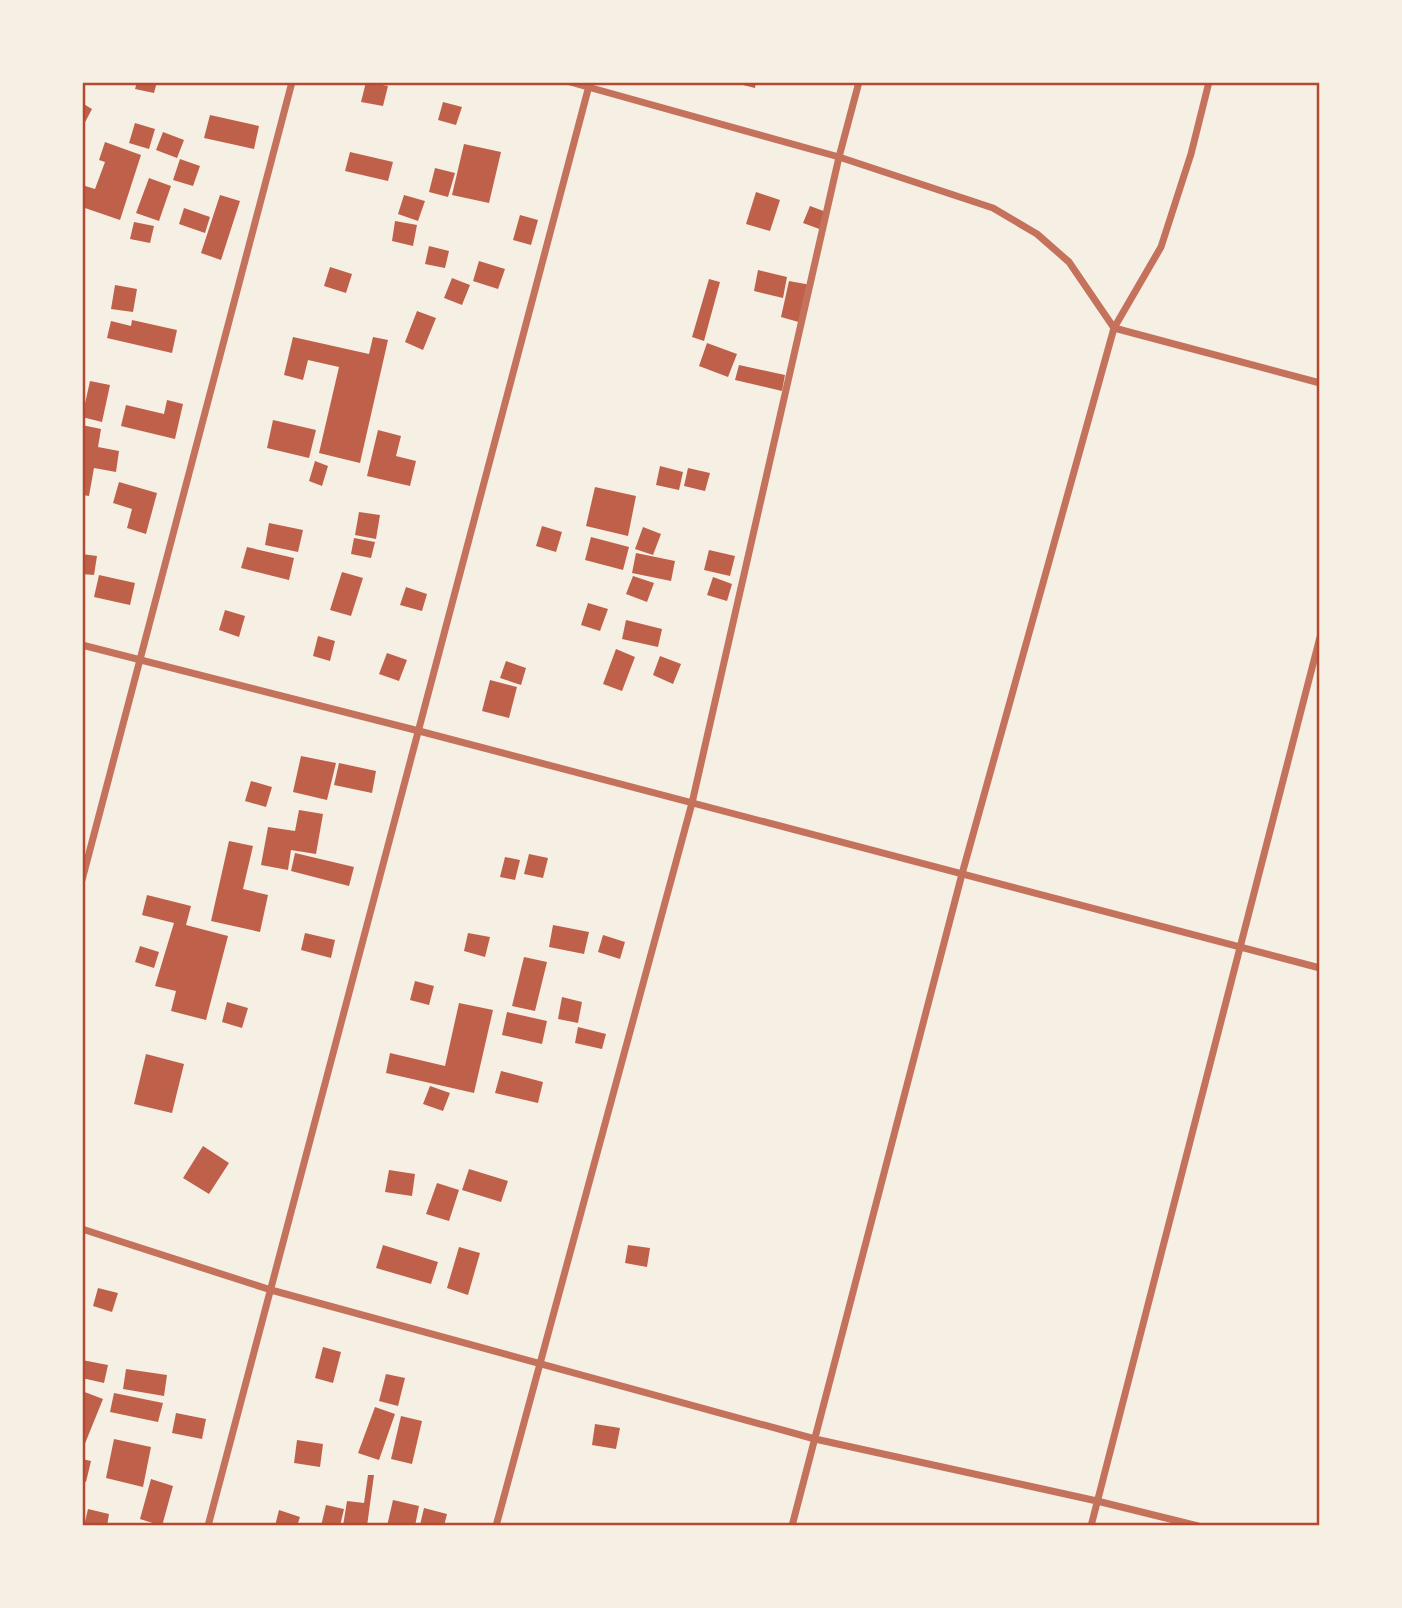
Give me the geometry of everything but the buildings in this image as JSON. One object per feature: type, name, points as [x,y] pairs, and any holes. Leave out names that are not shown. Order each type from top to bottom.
[{"type":"street","points":[[82,880],[292,82]]},
{"type":"street","points":[[569,82],[589,85],[839,157],[993,208],[1037,234],[1069,262],[1114,328],[1320,383]]},
{"type":"street","points":[[496,1526],[692,803],[839,157],[859,82]]},
{"type":"street","points":[[792,1526],[962,874],[1114,328],[1161,247],[1191,154],[1209,82]]},
{"type":"street","points":[[208,1526],[589,85]]},
{"type":"street","points":[[1091,1526],[1320,638]]},
{"type":"street","points":[[82,645],[419,730],[1320,968]]},
{"type":"street","points":[[82,1229],[271,1290],[815,1439],[1198,1526]]}]
